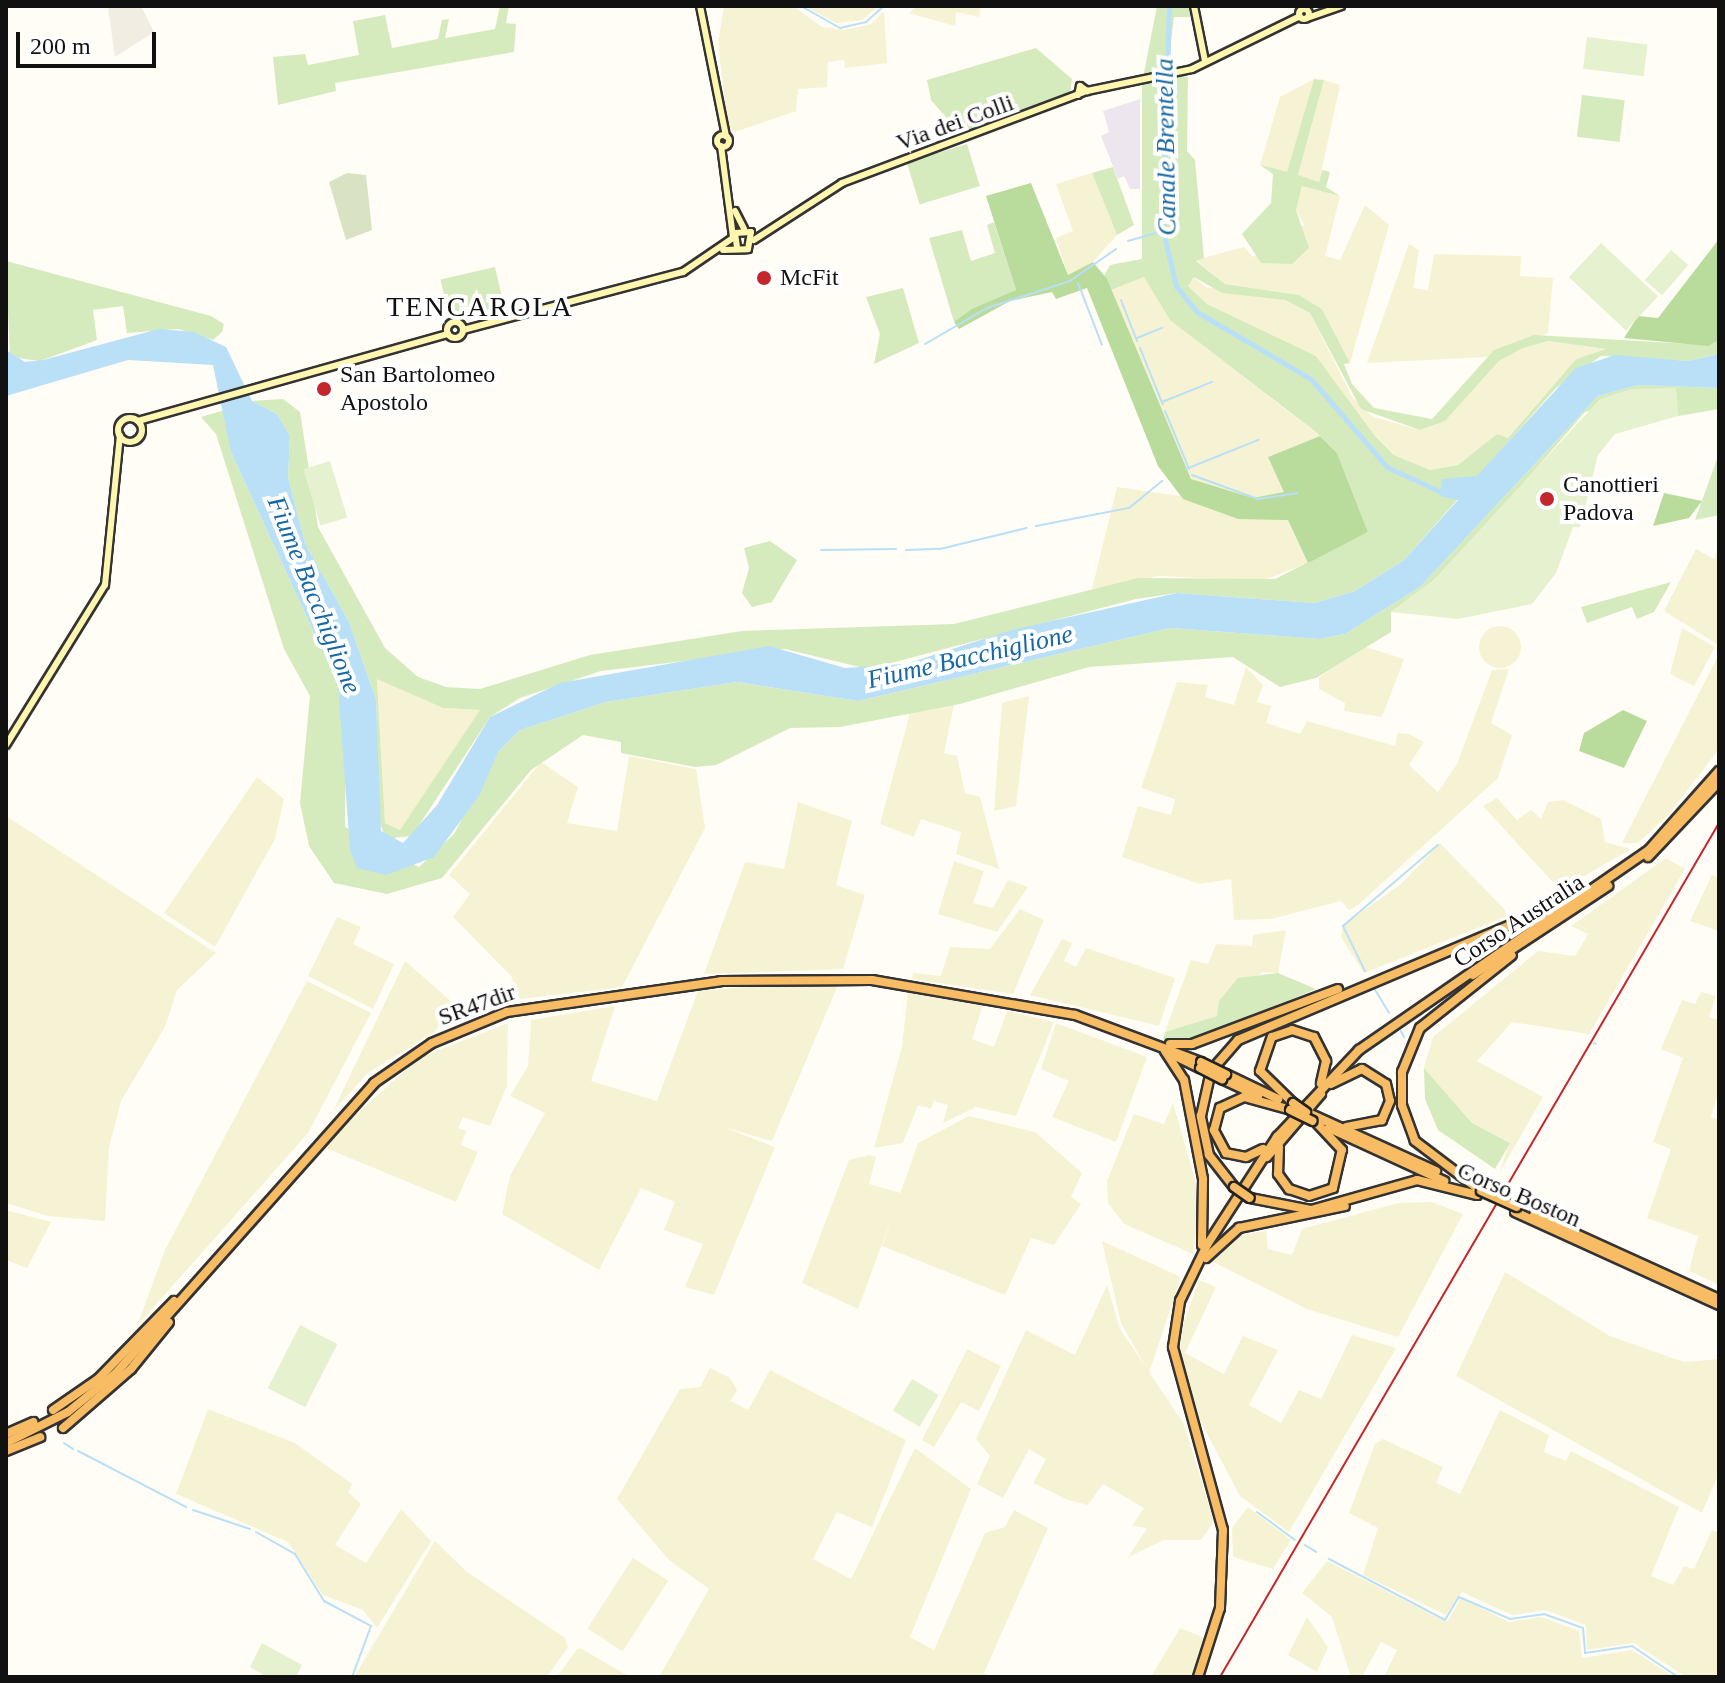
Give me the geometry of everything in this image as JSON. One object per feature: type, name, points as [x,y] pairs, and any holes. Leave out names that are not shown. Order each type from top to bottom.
[{"type":"highway","name":"Corso Australia","points":[[1604,882],[1680,820],[1719,771]]},
{"type":"highway","name":"Corso Australia","points":[[1280,1138],[1331,1084],[1400,1024],[1558,921],[1683,827],[1719,782]]},
{"type":"highway","name":"Corso Boston","points":[[1477,1193],[1417,1180],[1300,1210],[1250,1198],[1234,1187],[1203,1137],[1201,1105],[1211,1071],[1257,1029],[1604,882]]},
{"type":"highway","points":[[1184,1288],[1246,1182],[1316,1091],[1400,1017],[1604,882]]},
{"type":"highway","name":"Corso Boston","points":[[1558,921],[1445,1004],[1407,1053],[1401,1093],[1407,1123],[1423,1150],[1477,1193],[1719,1299]]},
{"type":"highway","name":"SR47dir","points":[[9,1439],[78,1405],[201,1276],[374,1083],[432,1043],[518,1009],[721,981],[827,977],[948,991],[1136,1032],[1417,1169],[1477,1193]]},
{"type":"highway","points":[[1198,1677],[1216,1625],[1224,1555],[1215,1483],[1175,1369],[1174,1325],[1184,1288],[1205,1239],[1207,1205],[1184,1080],[1164,1047],[1192,1044],[1377,977]]},
{"type":"highway","name":"SR47dir","points":[[1112,1025],[1147,1038]]},
{"type":"highway","points":[[1291,1107],[1260,1071],[1263,1046],[1278,1033],[1305,1032],[1321,1043],[1326,1068],[1316,1091]]},
{"type":"highway","points":[[1316,1119],[1361,1128],[1387,1111],[1386,1084],[1372,1072],[1354,1071],[1331,1084]]},
{"type":"highway","points":[[1280,1138],[1252,1156],[1234,1157],[1216,1141],[1214,1123],[1235,1098],[1291,1107]]},
{"type":"highway","name":"SR47dir","points":[[1291,1107],[1462,1183]]},
{"type":"highway","points":[[1280,1138],[1275,1163],[1284,1185],[1299,1194],[1324,1192],[1339,1179],[1344,1158],[1316,1119]]},
{"type":"highway","points":[[1184,1288],[1231,1232],[1321,1214],[1381,1189]]},
{"type":"highway","name":"Corso Boston","points":[[1516,1210],[1719,1305]]},
{"type":"highway","points":[[53,1410],[98,1379],[201,1276]]},
{"type":"highway","points":[[63,1428],[139,1360],[201,1276]]},
{"type":"highway","points":[[9,1439],[33,1422]]},
{"type":"highway","points":[[6,1451],[40,1437]]},
{"type":"main road","points":[[700,6],[724,145],[746,230],[754,240]]},
{"type":"main road","points":[[1194,6],[1205,61],[1305,15],[1340,6]]},
{"type":"main road","name":"Via dei Colli","points":[[762,229],[842,183],[1078,95],[1080,86],[1087,91],[1182,72],[1205,61]]},
{"type":"main road","points":[[724,145],[733,238],[737,248]]},
{"type":"main road","points":[[723,250],[733,238],[746,230],[762,229]]},
{"type":"main road","points":[[6,745],[105,585],[124,420],[138,421],[206,407],[448,334],[671,277],[723,250],[748,249],[762,229]]},
{"type":"main road","points":[[448,334],[453,322],[463,330]]},
{"type":"main road","points":[[122,458],[130,442],[157,417]]},
{"type":"main road","points":[[138,421],[142,432]]},
{"type":"main road","points":[[120,436],[130,442]]},
{"type":"shaded area","points":[[141,6],[154,32],[115,57],[108,8]]},
{"type":"shaded area","points":[[724,6],[793,6],[822,27],[845,30],[871,24],[884,11],[887,63],[845,68],[844,60],[828,62],[827,87],[798,89],[796,111],[735,132],[728,129],[718,43]]},
{"type":"shaded area","points":[[805,6],[879,6],[862,20],[836,23]]},
{"type":"shaded area","points":[[917,6],[981,6],[979,17],[956,12],[955,26],[909,13]]},
{"type":"shaded area","points":[[1314,79],[1287,173],[1260,165],[1280,97]]},
{"type":"shaded area","points":[[1324,80],[1340,85],[1319,182],[1298,176]]},
{"type":"shaded area","points":[[1140,99],[1140,189],[1130,189],[1124,176],[1118,179],[1101,136],[1109,132],[1103,111]]},
{"type":"shaded area","points":[[1092,173],[1117,235],[1093,262],[1068,275],[1056,238],[1073,231],[1056,184]]},
{"type":"shaded area","points":[[1302,185],[1340,196],[1325,256],[1340,260],[1365,205],[1389,225],[1350,363],[1322,309],[1299,295],[1225,284],[1196,260],[1244,247],[1253,257],[1304,225],[1296,210]]},
{"type":"shaded area","points":[[1409,244],[1419,250],[1413,288],[1428,290],[1434,254],[1521,256],[1520,276],[1553,278],[1548,333],[1487,357],[1367,363]]},
{"type":"shaded area","points":[[1144,277],[1192,337],[1320,436],[1269,457],[1285,492],[1253,498],[1226,492],[1192,479],[1181,467],[1111,290]]},
{"type":"shaded area","points":[[1194,277],[1206,287],[1285,300],[1310,313],[1352,397],[1373,417],[1420,430],[1445,421],[1499,361],[1523,348],[1548,341],[1606,349],[1576,359],[1508,438],[1497,434],[1458,465],[1430,470],[1394,455],[1375,436],[1316,356],[1207,304],[1188,286]]},
{"type":"shaded area","points":[[1117,487],[1180,496],[1238,519],[1288,519],[1308,563],[1262,581],[1159,576],[1092,589]]},
{"type":"shaded area","points":[[1719,546],[1717,644],[1664,611],[1696,549],[1714,559]]},
{"type":"shaded area","points":[[1500,626],[1515,632],[1521,647],[1515,662],[1500,668],[1485,662],[1479,647],[1485,632]]},
{"type":"shaded area","points":[[1682,628],[1715,647],[1694,686],[1670,674]]},
{"type":"shaded area","points":[[1366,647],[1404,659],[1382,717],[1344,711],[1345,703],[1319,689],[1319,677]]},
{"type":"shaded area","points":[[1719,654],[1719,749],[1669,814],[1638,843],[1622,843]]},
{"type":"shaded area","points":[[1246,667],[1263,685],[1257,702],[1271,706],[1266,723],[1300,734],[1307,721],[1395,746],[1398,733],[1409,734],[1424,742],[1409,765],[1438,792],[1457,764],[1492,670],[1509,669],[1491,723],[1512,735],[1498,778],[1349,910],[1341,901],[1271,919],[1234,920],[1231,879],[1200,884],[1122,857],[1138,806],[1171,815],[1175,799],[1141,788],[1177,682],[1208,685],[1205,697],[1234,705]]},
{"type":"shaded area","points":[[377,678],[443,708],[481,710],[400,830],[385,823]]},
{"type":"shaded area","points":[[1029,696],[1016,806],[994,811],[1002,703]]},
{"type":"shaded area","points":[[954,705],[944,753],[957,756],[965,793],[980,797],[999,869],[956,854],[961,832],[921,819],[914,837],[880,824],[910,713]]},
{"type":"shaded area","points":[[629,756],[696,769],[705,828],[622,987],[520,999],[511,976],[453,917],[470,894],[449,875],[541,762],[578,787],[567,823],[617,831]]},
{"type":"shaded area","points":[[257,777],[284,799],[275,839],[215,947],[164,913]]},
{"type":"shaded area","points":[[1497,798],[1517,820],[1531,810],[1541,819],[1548,802],[1563,800],[1601,819],[1605,842],[1631,849],[1560,890],[1483,806]]},
{"type":"shaded area","points":[[798,802],[852,821],[836,885],[865,895],[843,969],[704,974],[745,862],[784,869]]},
{"type":"shaded area","points":[[6,816],[216,953],[177,990],[165,1027],[121,1101],[109,1147],[105,1221],[48,1216],[6,1203]]},
{"type":"shaded area","points":[[1440,843],[1510,915],[1364,973],[1341,937],[1343,925],[1401,884]]},
{"type":"shaded area","points":[[1666,858],[1685,869],[1589,1034],[1512,1022],[1477,1061],[1543,1097],[1500,1172],[1509,1142],[1472,1123],[1424,1068],[1433,1037],[1538,951],[1575,956],[1588,934],[1571,926]]},
{"type":"shaded area","points":[[954,861],[984,871],[973,903],[993,908],[1008,880],[1028,887],[997,932],[938,914]]},
{"type":"shaded area","points":[[1712,875],[1719,878],[1719,931],[1690,921]]},
{"type":"shaded area","points":[[1020,909],[1044,920],[1013,994],[912,979],[913,973],[941,976],[950,947],[990,949]]},
{"type":"shaded area","points":[[337,917],[361,927],[353,944],[394,964],[373,1009],[308,976]]},
{"type":"shaded area","points":[[1286,930],[1278,973],[1262,972],[1217,1016],[1165,1032],[1191,960],[1208,964],[1216,944],[1252,946],[1253,935]]},
{"type":"shaded area","points":[[1062,939],[1072,943],[1064,961],[1076,967],[1086,948],[1175,978],[1159,1026],[1030,995]]},
{"type":"shaded area","points":[[405,961],[452,1002],[435,1032],[369,1072],[333,1111]]},
{"type":"shaded area","points":[[307,981],[371,1013],[308,1133],[137,1326],[165,1250]]},
{"type":"shaded area","points":[[783,984],[838,985],[772,1141],[723,1127],[775,1147],[714,1295],[685,1287],[703,1244],[664,1230],[675,1202],[641,1188],[599,1270],[502,1214],[510,1176],[545,1113],[510,1096],[528,1066],[531,1020],[615,1006],[591,1081],[657,1101],[698,991]]},
{"type":"shaded area","points":[[908,992],[983,1005],[972,1039],[994,1047],[1007,1011],[1054,1022],[1016,1116],[976,1107],[943,1123],[948,1105],[934,1101],[931,1109],[918,1105],[903,1143],[874,1148],[902,1047]]},
{"type":"shaded area","points":[[1701,992],[1716,996],[1709,1017],[1719,1020],[1719,1090],[1711,1117],[1719,1119],[1719,1285],[1689,1271],[1698,1236],[1647,1218],[1671,1149],[1653,1142],[1683,1058],[1661,1049],[1682,1000],[1695,1004]]},
{"type":"shaded area","points":[[508,1023],[507,1086],[490,1126],[463,1117],[458,1128],[466,1131],[461,1145],[478,1152],[456,1202],[321,1146],[419,1058]]},
{"type":"shaded area","points":[[1056,1023],[1147,1057],[1116,1142],[1052,1117],[1069,1081],[1041,1069]]},
{"type":"shaded area","points":[[1173,1103],[1200,1197],[1193,1254],[1124,1224],[1108,1203],[1107,1181],[1134,1114],[1164,1124]]},
{"type":"shaded area","points":[[969,1116],[1035,1132],[1082,1173],[1071,1197],[1081,1204],[1054,1245],[1031,1238],[1005,1295],[882,1246],[918,1143]]},
{"type":"shaded area","points":[[869,1155],[876,1157],[869,1184],[901,1193],[858,1309],[802,1283],[849,1160]]},
{"type":"shaded area","points":[[1432,1202],[1463,1214],[1398,1337],[1307,1309],[1209,1260],[1241,1235],[1266,1231],[1268,1249],[1292,1255],[1302,1229],[1398,1203]]},
{"type":"shaded area","points":[[6,1210],[51,1222],[27,1268],[6,1260]]},
{"type":"shaded area","points":[[1102,1241],[1181,1277],[1149,1373],[1121,1323]]},
{"type":"shaded area","points":[[1505,1272],[1610,1336],[1684,1362],[1719,1359],[1719,1473],[1702,1513],[1456,1376]]},
{"type":"shaded area","points":[[1199,1280],[1216,1287],[1185,1353],[1224,1374],[1243,1336],[1278,1350],[1249,1405],[1281,1423],[1299,1390],[1321,1399],[1352,1335],[1396,1348],[1289,1532],[1240,1496],[1187,1396],[1179,1336]]},
{"type":"shaded area","points":[[1107,1285],[1120,1329],[1184,1424],[1214,1522],[1201,1540],[1164,1540],[1128,1557],[1147,1528],[1132,1526],[1144,1508],[1103,1484],[1088,1505],[1068,1500],[1033,1483],[1046,1459],[1029,1449],[1003,1498],[977,1484],[990,1456],[976,1439],[1026,1330],[1075,1355]]},
{"type":"shaded area","points":[[967,1349],[1001,1366],[979,1411],[961,1402],[934,1447],[922,1440]]},
{"type":"shaded area","points":[[710,1368],[730,1378],[737,1390],[731,1401],[748,1410],[770,1370],[906,1440],[872,1527],[837,1512],[813,1559],[851,1579],[915,1448],[971,1489],[910,1637],[934,1650],[985,1533],[1005,1527],[1014,1510],[1048,1528],[984,1673],[990,1677],[659,1677],[709,1589],[669,1560],[617,1499],[680,1389],[700,1387]]},
{"type":"shaded area","points":[[208,1409],[295,1443],[352,1484],[348,1492],[361,1504],[335,1545],[366,1563],[401,1509],[431,1541],[377,1628],[363,1610],[323,1595],[288,1542],[176,1494]]},
{"type":"shaded area","points":[[1500,1410],[1549,1435],[1544,1452],[1566,1461],[1571,1451],[1679,1507],[1651,1576],[1673,1585],[1684,1566],[1694,1569],[1712,1530],[1719,1533],[1719,1677],[1686,1677],[1634,1643],[1587,1650],[1586,1625],[1545,1610],[1512,1615],[1462,1592],[1446,1615],[1363,1575],[1378,1528],[1349,1513],[1375,1444],[1383,1439],[1443,1467],[1436,1483],[1460,1494]]},
{"type":"shaded area","points":[[1248,1507],[1291,1540],[1273,1569],[1233,1557],[1232,1528]]},
{"type":"shaded area","points":[[435,1541],[467,1572],[565,1638],[568,1647],[547,1677],[354,1677]]},
{"type":"shaded area","points":[[633,1558],[668,1581],[622,1651],[587,1628]]},
{"type":"shaded area","points":[[1327,1561],[1447,1622],[1461,1598],[1509,1622],[1541,1617],[1579,1631],[1582,1658],[1632,1650],[1674,1677],[1384,1677],[1397,1650],[1381,1642],[1362,1677],[1351,1677],[1332,1617],[1302,1593]]},
{"type":"shaded area","points":[[1307,1617],[1328,1647],[1317,1672],[1288,1655]]},
{"type":"shaded area","points":[[1180,1628],[1207,1639],[1191,1677],[1151,1677]]},
{"type":"shaded area","points":[[578,1648],[582,1649],[630,1677],[557,1677]]},
{"type":"green space","points":[[500,6],[509,6],[506,23],[516,24],[514,52],[335,83],[336,91],[278,105],[273,57],[305,54],[308,65],[359,55],[353,21],[385,15],[392,48],[438,39],[442,20],[449,19],[445,38],[495,29]]},
{"type":"green space","points":[[1157,6],[1190,6],[1190,17],[1174,17],[1167,73],[1188,77],[1187,151],[1195,160],[1204,258],[1196,261],[1225,284],[1299,295],[1322,309],[1350,363],[1344,364],[1352,384],[1374,408],[1432,419],[1494,350],[1534,335],[1708,345],[1719,340],[1719,354],[1688,361],[1601,356],[1556,388],[1404,560],[1355,591],[1315,603],[1177,593],[1136,599],[868,669],[785,649],[601,671],[520,698],[490,717],[412,836],[386,839],[379,821],[376,699],[349,622],[305,543],[288,477],[290,436],[277,414],[252,401],[283,399],[300,412],[318,527],[385,648],[418,677],[446,687],[480,689],[590,655],[742,631],[954,624],[1138,578],[1275,579],[1368,532],[1337,453],[1317,433],[1170,320],[1144,277],[1111,290],[1101,281],[1110,265],[1142,259],[1142,83]],"holes":[[[1194,277],[1222,293],[1285,300],[1310,313],[1361,409],[1420,430],[1445,421],[1499,361],[1523,348],[1548,341],[1606,349],[1576,359],[1508,438],[1497,434],[1458,465],[1430,470],[1394,455],[1375,436],[1316,356],[1207,304],[1188,286]],[[377,679],[443,708],[480,710],[400,830],[385,823]]]},
{"type":"green space","points":[[1587,37],[1648,44],[1644,76],[1583,69]]},
{"type":"green space","points":[[1036,48],[1072,79],[1070,93],[971,130],[956,129],[931,100],[927,80]]},
{"type":"green space","points":[[1314,79],[1324,80],[1298,175],[1319,182],[1322,170],[1330,172],[1326,187],[1340,196],[1302,186],[1296,210],[1309,248],[1292,264],[1261,263],[1242,234],[1271,203],[1273,174],[1260,165],[1287,172]]},
{"type":"green space","points":[[1582,95],[1625,100],[1620,142],[1577,137]]},
{"type":"green space","points":[[967,144],[980,186],[920,204],[907,162]]},
{"type":"green space","points":[[1113,167],[1134,225],[1117,235],[1092,173]]},
{"type":"green space","points":[[347,173],[366,175],[372,230],[346,240],[329,182]]},
{"type":"green space","points":[[1031,183],[1068,275],[1093,262],[1107,279],[1191,479],[1253,498],[1284,492],[1268,457],[1320,436],[1337,453],[1368,532],[1308,563],[1288,520],[1238,519],[1183,499],[1158,466],[1087,288],[1056,299],[1052,292],[1010,301],[959,329],[954,322],[972,309],[1016,290],[986,196]]},
{"type":"green space","points":[[994,222],[1016,290],[954,322],[929,238],[962,230],[971,261],[995,253],[987,225]]},
{"type":"green space","points":[[1719,239],[1719,340],[1708,346],[1624,338],[1638,316],[1658,318]]},
{"type":"green space","points":[[1601,243],[1658,296],[1626,331],[1569,277]]},
{"type":"green space","points":[[1671,250],[1688,265],[1662,295],[1645,280]]},
{"type":"green space","points":[[6,261],[211,316],[224,324],[222,332],[213,340],[178,329],[127,333],[123,306],[93,310],[97,340],[40,361],[10,357]]},
{"type":"green space","points":[[495,267],[504,306],[449,319],[440,280]]},
{"type":"green space","points":[[903,288],[919,343],[874,364],[880,334],[866,297]]},
{"type":"green space","points":[[1638,385],[1719,388],[1719,409],[1678,416],[1675,388],[1585,412],[1434,580],[1391,612],[1391,632],[1316,678],[1280,687],[1233,657],[1089,667],[960,704],[840,727],[790,728],[716,765],[695,767],[621,753],[621,742],[583,735],[531,770],[442,878],[387,894],[334,883],[309,846],[300,803],[310,696],[284,649],[216,434],[201,417],[225,410],[231,452],[338,685],[346,716],[345,827],[419,867],[454,834],[498,752],[520,730],[606,702],[737,682],[858,701],[1170,628],[1320,639],[1345,634],[1420,587],[1598,396]]},
{"type":"green space","name":"Canottieri Padova","points":[[1676,388],[1678,416],[1615,434],[1598,455],[1580,527],[1573,527],[1556,573],[1532,604],[1458,619],[1391,612],[1434,580],[1600,399],[1631,389]]},
{"type":"green space","points":[[1719,453],[1719,515],[1695,520],[1702,501]]},
{"type":"green space","points":[[330,461],[347,517],[320,526],[303,469]]},
{"type":"green space","points":[[1664,493],[1702,501],[1689,518],[1653,526]]},
{"type":"green space","points":[[770,541],[797,560],[772,602],[752,607],[742,593],[749,568],[744,548]]},
{"type":"green space","points":[[1671,582],[1654,612],[1637,619],[1632,607],[1587,623],[1581,607]]},
{"type":"green space","points":[[1623,710],[1647,721],[1624,768],[1579,751],[1584,733]]},
{"type":"green space","points":[[1278,973],[1316,989],[1190,1041],[1163,1039],[1165,1032],[1217,1016],[1219,1001],[1238,978]]},
{"type":"green space","points":[[1424,1068],[1472,1123],[1510,1143],[1495,1169],[1438,1130],[1425,1099]]},
{"type":"green space","points":[[300,1325],[337,1344],[305,1407],[268,1388]]},
{"type":"green space","points":[[912,1379],[939,1395],[920,1427],[893,1411]]},
{"type":"green space","points":[[262,1643],[302,1665],[296,1677],[267,1677],[250,1667]]},
{"type":"water","name":"Fiume Bacchiglione","points":[[159,329],[194,332],[226,347],[252,401],[277,414],[290,436],[288,477],[305,543],[349,622],[376,699],[381,831],[403,843],[437,805],[490,717],[560,683],[769,646],[845,668],[905,664],[1012,630],[1177,593],[1315,603],[1355,591],[1404,560],[1458,500],[1440,496],[1442,479],[1477,476],[1576,368],[1615,355],[1688,361],[1719,354],[1719,388],[1638,385],[1598,396],[1420,587],[1345,634],[1320,639],[1170,628],[858,701],[737,682],[606,702],[520,730],[498,752],[479,796],[434,857],[386,875],[357,868],[350,850],[338,685],[231,452],[213,365],[128,360],[6,396],[6,350],[25,362],[43,360]]},
{"type":"waterway","points":[[801,6],[840,28],[866,22],[884,6]]},
{"type":"waterway","name":"Canale Brentella","points":[[1169,6],[1163,231],[1176,286],[1197,312],[1311,379],[1387,467],[1443,493]]},
{"type":"waterway","points":[[1128,241],[1163,231]]},
{"type":"waterway","points":[[925,344],[987,308],[1070,281],[1116,249]]},
{"type":"waterway","points":[[1078,283],[1102,345]]},
{"type":"waterway","points":[[1121,300],[1137,341]]},
{"type":"waterway","points":[[1137,338],[1162,328]]},
{"type":"waterway","points":[[1140,348],[1163,405]]},
{"type":"waterway","points":[[1162,402],[1212,382]]},
{"type":"waterway","points":[[1165,411],[1189,469]]},
{"type":"waterway","points":[[1186,469],[1258,440]]},
{"type":"waterway","points":[[1192,475],[1258,499],[1298,493]]},
{"type":"waterway","points":[[1036,526],[1129,508],[1162,481]]},
{"type":"waterway","points":[[906,550],[940,549],[1027,528]]},
{"type":"waterway","points":[[821,550],[896,549]]},
{"type":"waterway","points":[[1365,971],[1343,926],[1438,845]]},
{"type":"waterway","points":[[1374,988],[1389,1013]]},
{"type":"waterway","points":[[1401,1031],[1404,1037]]},
{"type":"waterway","points":[[64,1443],[73,1449]]},
{"type":"waterway","points":[[78,1451],[186,1507]]},
{"type":"waterway","points":[[193,1510],[250,1529]]},
{"type":"waterway","points":[[1257,1512],[1295,1540]]},
{"type":"waterway","points":[[256,1532],[295,1554],[324,1601],[371,1626],[352,1677]]},
{"type":"waterway","points":[[1305,1545],[1316,1552]]},
{"type":"waterway","points":[[1329,1559],[1445,1620],[1459,1597],[1510,1619],[1544,1614],[1583,1628],[1585,1653],[1632,1646],[1678,1677]]},
{"type":"railway","points":[[1220,1677],[1719,823]]},
{"type":"place","name":"McFit","points":[[764,278]]},
{"type":"place","name":"San Bartolomeo Apostolo","points":[[324,389]]},
{"type":"place","name":"Canottieri Padova","points":[[1547,499]]},
{"type":"district","name":"TENCAROLA","points":[[480,307]]}]
